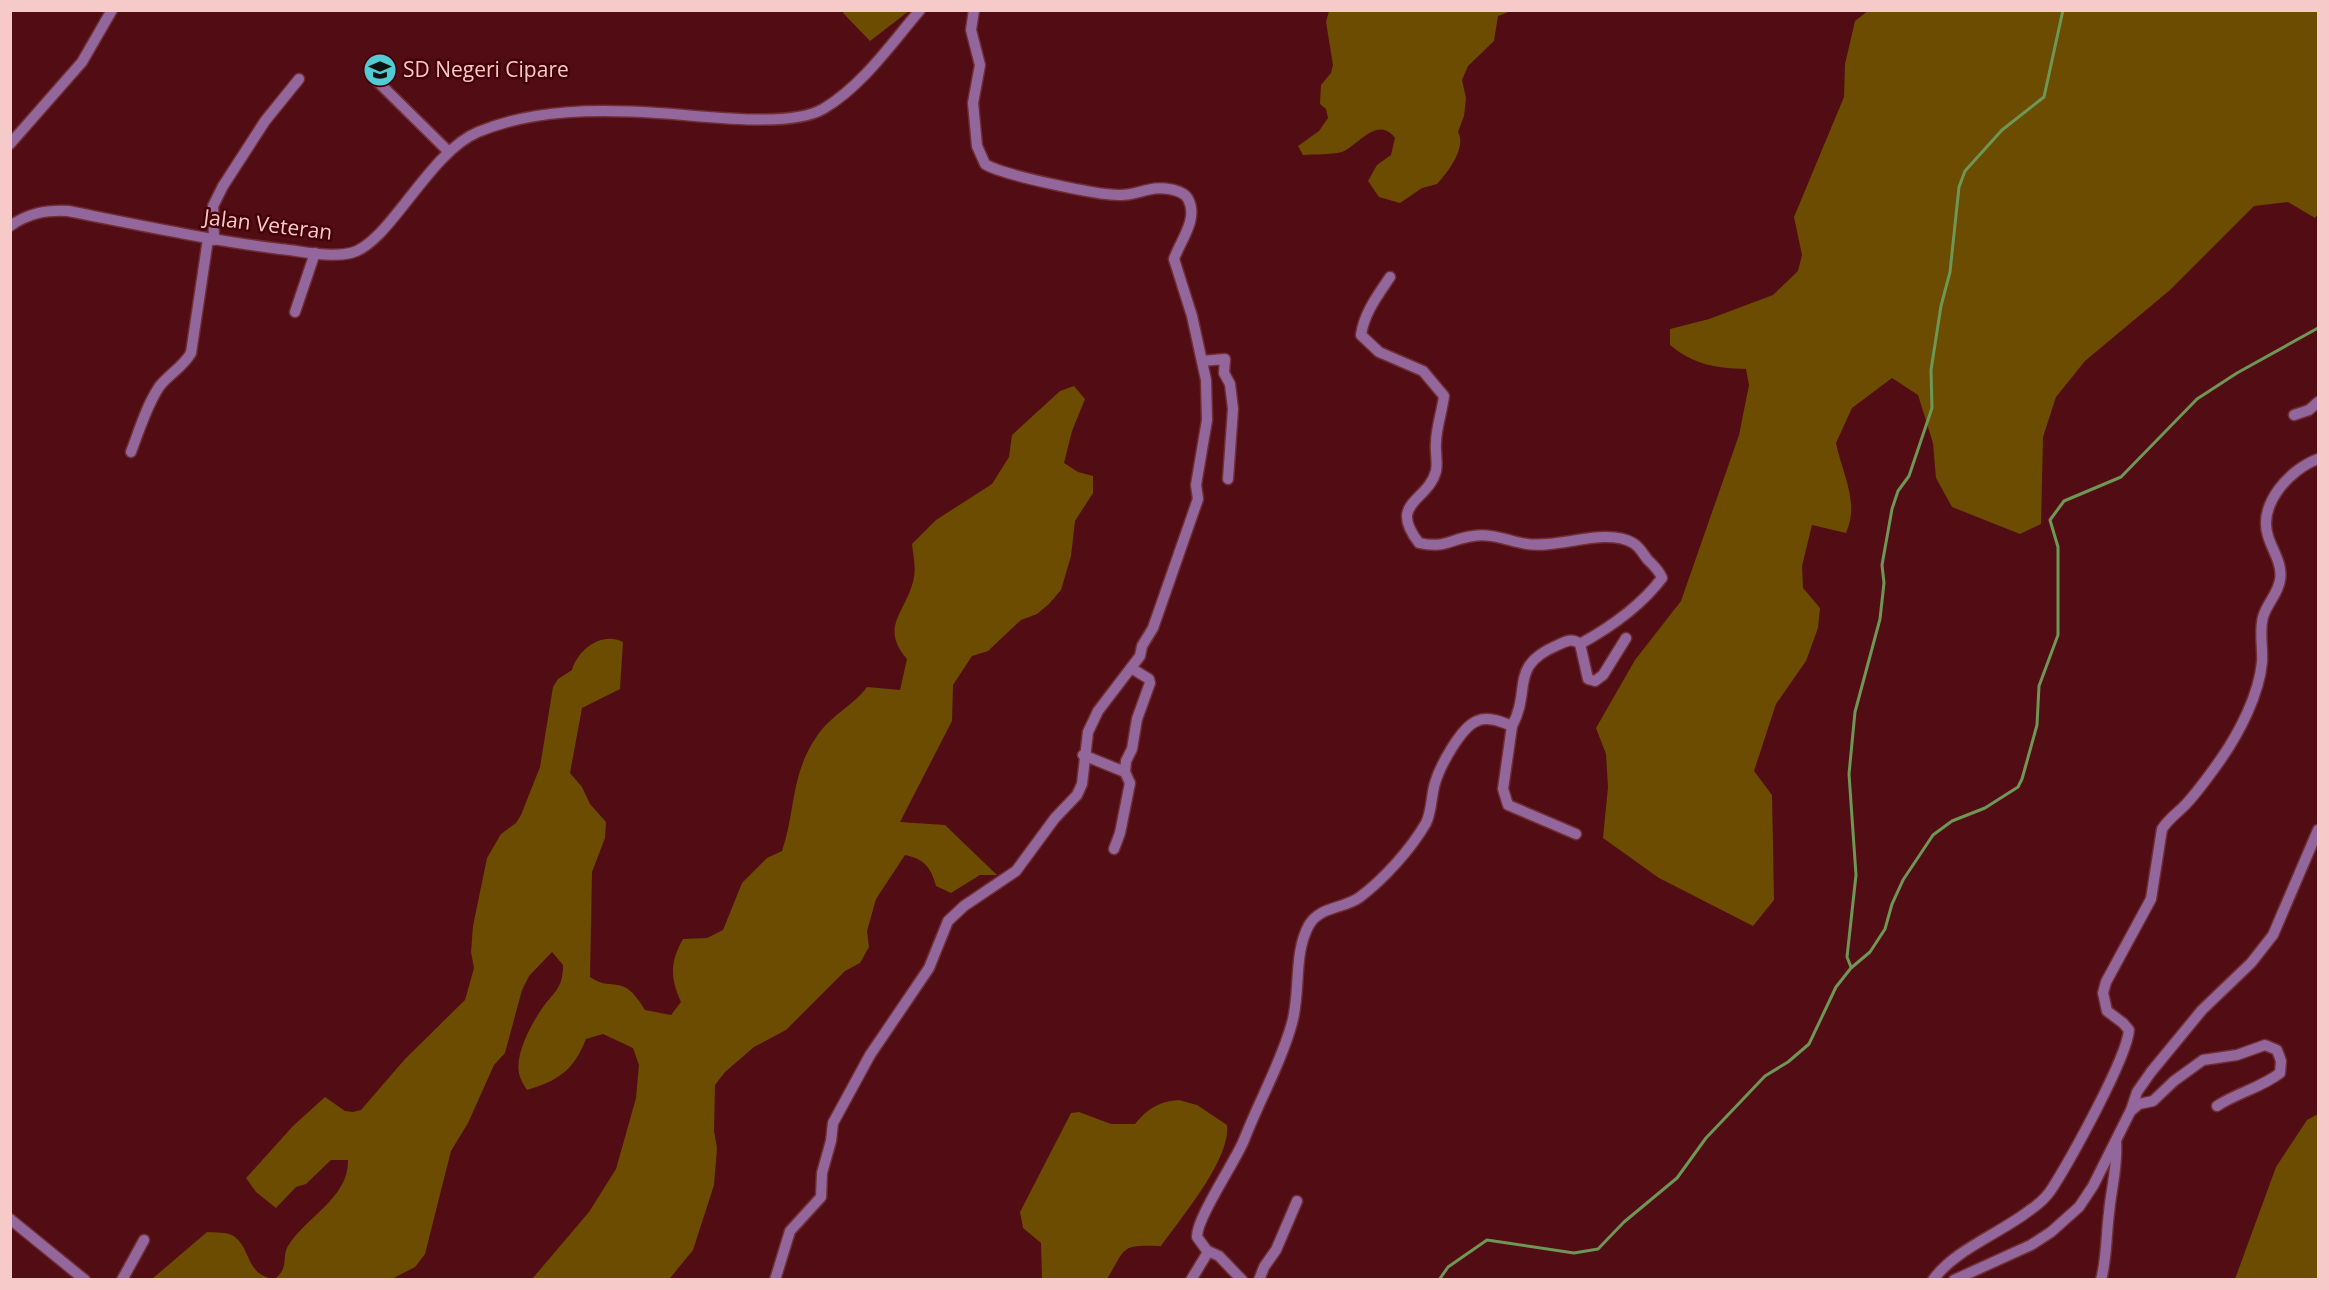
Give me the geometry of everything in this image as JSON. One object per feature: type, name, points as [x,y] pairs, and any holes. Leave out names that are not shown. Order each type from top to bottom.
[{"type":"street","points":[[10,144],[82,62],[112,10]]},
{"type":"street","name":"Jalan Veteran","points":[[10,226],[33,213],[49,210],[68,211],[211,240],[315,253],[352,253],[366,247],[385,228],[426,173],[449,152],[477,132],[554,113],[614,111],[789,119],[820,110],[859,79],[920,10]]},
{"type":"street","points":[[775,1280],[790,1231],[821,1197],[822,1173],[836,1115],[870,1055],[929,968],[948,921],[964,906],[1016,871],[1055,818],[1077,795],[1082,784],[1083,755],[1093,720],[1140,656],[1142,646],[1153,628],[1198,500],[1196,485],[1207,420],[1206,380],[1192,316],[1174,266],[1177,249],[1188,229],[1190,205],[1187,196],[1159,188],[1131,195],[1105,194],[1028,177],[985,164],[977,146],[973,103],[980,65],[971,30],[974,10]]},
{"type":"street","points":[[371,75],[449,152]]},
{"type":"street","points":[[131,452],[151,400],[161,385],[191,353],[211,240],[213,206],[265,120],[299,79]]},
{"type":"street","points":[[295,312],[315,253]]},
{"type":"street","points":[[1390,277],[1376,296],[1365,317],[1361,335],[1379,352],[1424,371],[1444,396],[1436,439],[1435,476],[1412,501],[1408,514],[1410,532],[1419,543],[1446,545],[1473,536],[1493,536],[1526,544],[1553,545],[1597,538],[1617,538],[1632,542],[1659,570],[1662,578],[1632,610],[1603,632],[1580,644]]},
{"type":"street","points":[[1202,361],[1225,359],[1224,374],[1230,384],[1233,409],[1228,479]]},
{"type":"street","points":[[2294,415],[2309,410],[2319,402]]},
{"type":"street","points":[[1933,1280],[1976,1245],[2002,1230],[2045,1198],[2064,1168],[2122,1056],[2128,1030],[2123,1023],[2107,1011],[2104,1002],[2106,982],[2151,899],[2162,829],[2167,821],[2188,803],[2220,761],[2236,736],[2257,684],[2262,665],[2263,616],[2276,594],[2280,579],[2277,560],[2267,534],[2267,510],[2297,469],[2319,459]]},
{"type":"street","points":[[1576,834],[1508,805],[1503,789],[1512,726],[1522,703],[1522,683],[1527,666],[1537,657],[1567,641],[1576,641],[1580,644],[1588,679],[1595,681],[1603,675],[1626,638]]},
{"type":"street","points":[[1125,772],[1137,719],[1150,683],[1149,679],[1131,668]]},
{"type":"street","points":[[1242,1280],[1219,1256],[1208,1251],[1197,1237],[1199,1222],[1222,1184],[1243,1141],[1292,1024],[1302,947],[1310,923],[1319,913],[1359,897],[1406,850],[1427,821],[1441,767],[1454,744],[1471,724],[1479,720],[1491,720],[1512,726]]},
{"type":"street","points":[[1083,755],[1125,772],[1131,783],[1114,849]]},
{"type":"street","points":[[1954,1280],[2031,1245],[2051,1232],[2079,1207],[2115,1142],[2137,1092],[2151,1072],[2202,1010],[2251,963],[2273,935],[2319,830]]},
{"type":"street","points":[[2131,1110],[2139,1104],[2153,1101],[2174,1081],[2204,1060],[2237,1055],[2265,1045],[2277,1050],[2281,1061],[2280,1074],[2272,1080],[2233,1095],[2217,1106]]},
{"type":"street","points":[[2101,1280],[2108,1245],[2109,1214],[2117,1157],[2115,1142]]},
{"type":"street","points":[[1259,1280],[1264,1267],[1276,1250],[1297,1200]]},
{"type":"street","points":[[10,1219],[85,1280]]},
{"type":"street","points":[[122,1280],[144,1240]]},
{"type":"street","points":[[1191,1280],[1208,1251]]},
{"type":"shaded area","points":[[844,10],[909,11],[870,41],[843,13]]},
{"type":"shaded area","points":[[1869,10],[2318,11],[2318,214],[2315,218],[2288,202],[2254,206],[2170,290],[2085,361],[2056,397],[2043,437],[2041,524],[2020,534],[1952,507],[1936,478],[1933,443],[1918,395],[1892,378],[1852,408],[1836,443],[1851,499],[1850,522],[1846,533],[1812,525],[1802,566],[1803,588],[1820,608],[1818,628],[1806,661],[1776,704],[1754,771],[1772,795],[1774,900],[1753,926],[1659,878],[1603,838],[1608,787],[1606,754],[1596,728],[1635,660],[1681,601],[1739,435],[1749,385],[1746,369],[1706,364],[1679,352],[1670,345],[1670,329],[1709,319],[1773,295],[1798,271],[1802,255],[1794,217],[1844,97],[1845,64],[1855,21]]},
{"type":"shaded area","points":[[1329,11],[1511,11],[1498,16],[1494,41],[1468,66],[1462,80],[1466,98],[1464,116],[1458,132],[1460,145],[1455,159],[1437,184],[1422,188],[1400,203],[1379,197],[1368,181],[1377,165],[1391,155],[1395,138],[1388,132],[1375,131],[1348,149],[1337,153],[1303,155],[1298,146],[1319,131],[1328,118],[1326,109],[1320,104],[1321,85],[1331,73],[1333,65],[1326,22]]},
{"type":"shaded area","points":[[1074,386],[1085,399],[1072,431],[1064,463],[1078,472],[1093,476],[1093,493],[1075,521],[1071,556],[1061,590],[1049,604],[1037,614],[1021,620],[988,651],[972,656],[953,685],[952,721],[900,822],[945,825],[997,875],[980,875],[951,893],[936,886],[926,865],[905,855],[876,899],[867,931],[869,947],[860,963],[845,971],[786,1030],[754,1047],[725,1072],[715,1085],[714,1131],[717,1148],[714,1185],[693,1250],[668,1280],[532,1279],[589,1212],[616,1169],[636,1098],[639,1065],[633,1048],[603,1034],[586,1039],[576,1059],[564,1073],[548,1083],[527,1090],[519,1073],[519,1057],[537,1016],[557,990],[563,973],[563,965],[552,952],[529,976],[522,990],[505,1053],[494,1065],[468,1123],[451,1151],[425,1254],[415,1267],[390,1280],[152,1279],[207,1232],[232,1235],[240,1242],[259,1273],[275,1279],[280,1274],[288,1246],[342,1185],[348,1160],[331,1160],[306,1184],[296,1187],[276,1208],[256,1192],[246,1178],[293,1126],[325,1097],[345,1111],[361,1110],[405,1059],[465,1000],[474,968],[471,952],[473,926],[487,858],[501,834],[516,823],[521,815],[540,767],[553,687],[558,679],[572,670],[585,649],[599,640],[615,639],[623,642],[620,689],[582,708],[570,773],[582,787],[590,804],[606,822],[605,838],[592,872],[590,977],[603,983],[626,988],[645,1010],[671,1015],[681,1002],[673,978],[673,970],[683,939],[707,938],[723,930],[742,883],[767,858],[782,851],[802,765],[817,736],[867,687],[900,690],[907,659],[895,637],[895,628],[914,577],[912,544],[936,520],[992,484],[1009,457],[1012,435],[1060,391]]},
{"type":"shaded area","points":[[1179,1100],[1197,1105],[1227,1125],[1226,1139],[1221,1154],[1203,1188],[1161,1246],[1138,1246],[1126,1250],[1107,1279],[1042,1279],[1041,1243],[1023,1228],[1020,1212],[1071,1113],[1079,1112],[1111,1124],[1135,1124],[1154,1107]]},
{"type":"shaded area","points":[[2318,1114],[2318,1279],[2235,1279],[2276,1167],[2307,1120]]},
{"type":"waterway","points":[[1851,967],[1847,957],[1856,875],[1849,774],[1855,712],[1880,619],[1884,583],[1882,565],[1892,509],[1898,491],[1909,476],[1932,408],[1931,370],[1941,306],[1950,272],[1959,187],[1965,171],[2002,130],[2044,97],[2063,10]]},
{"type":"waterway","points":[[1439,1280],[1448,1267],[1487,1240],[1574,1253],[1598,1249],[1624,1222],[1677,1178],[1706,1138],[1765,1076],[1788,1062],[1809,1044],[1836,987],[1851,968],[1870,952],[1885,929],[1892,904],[1903,880],[1933,835],[1952,821],[1985,808],[2018,787],[2022,779],[2037,725],[2039,686],[2058,635],[2058,547],[2050,520],[2064,501],[2121,477],[2197,399],[2237,373],[2318,328]]},
{"type":"place","name":"SD Negeri Cipare","points":[[380,70]]}]
